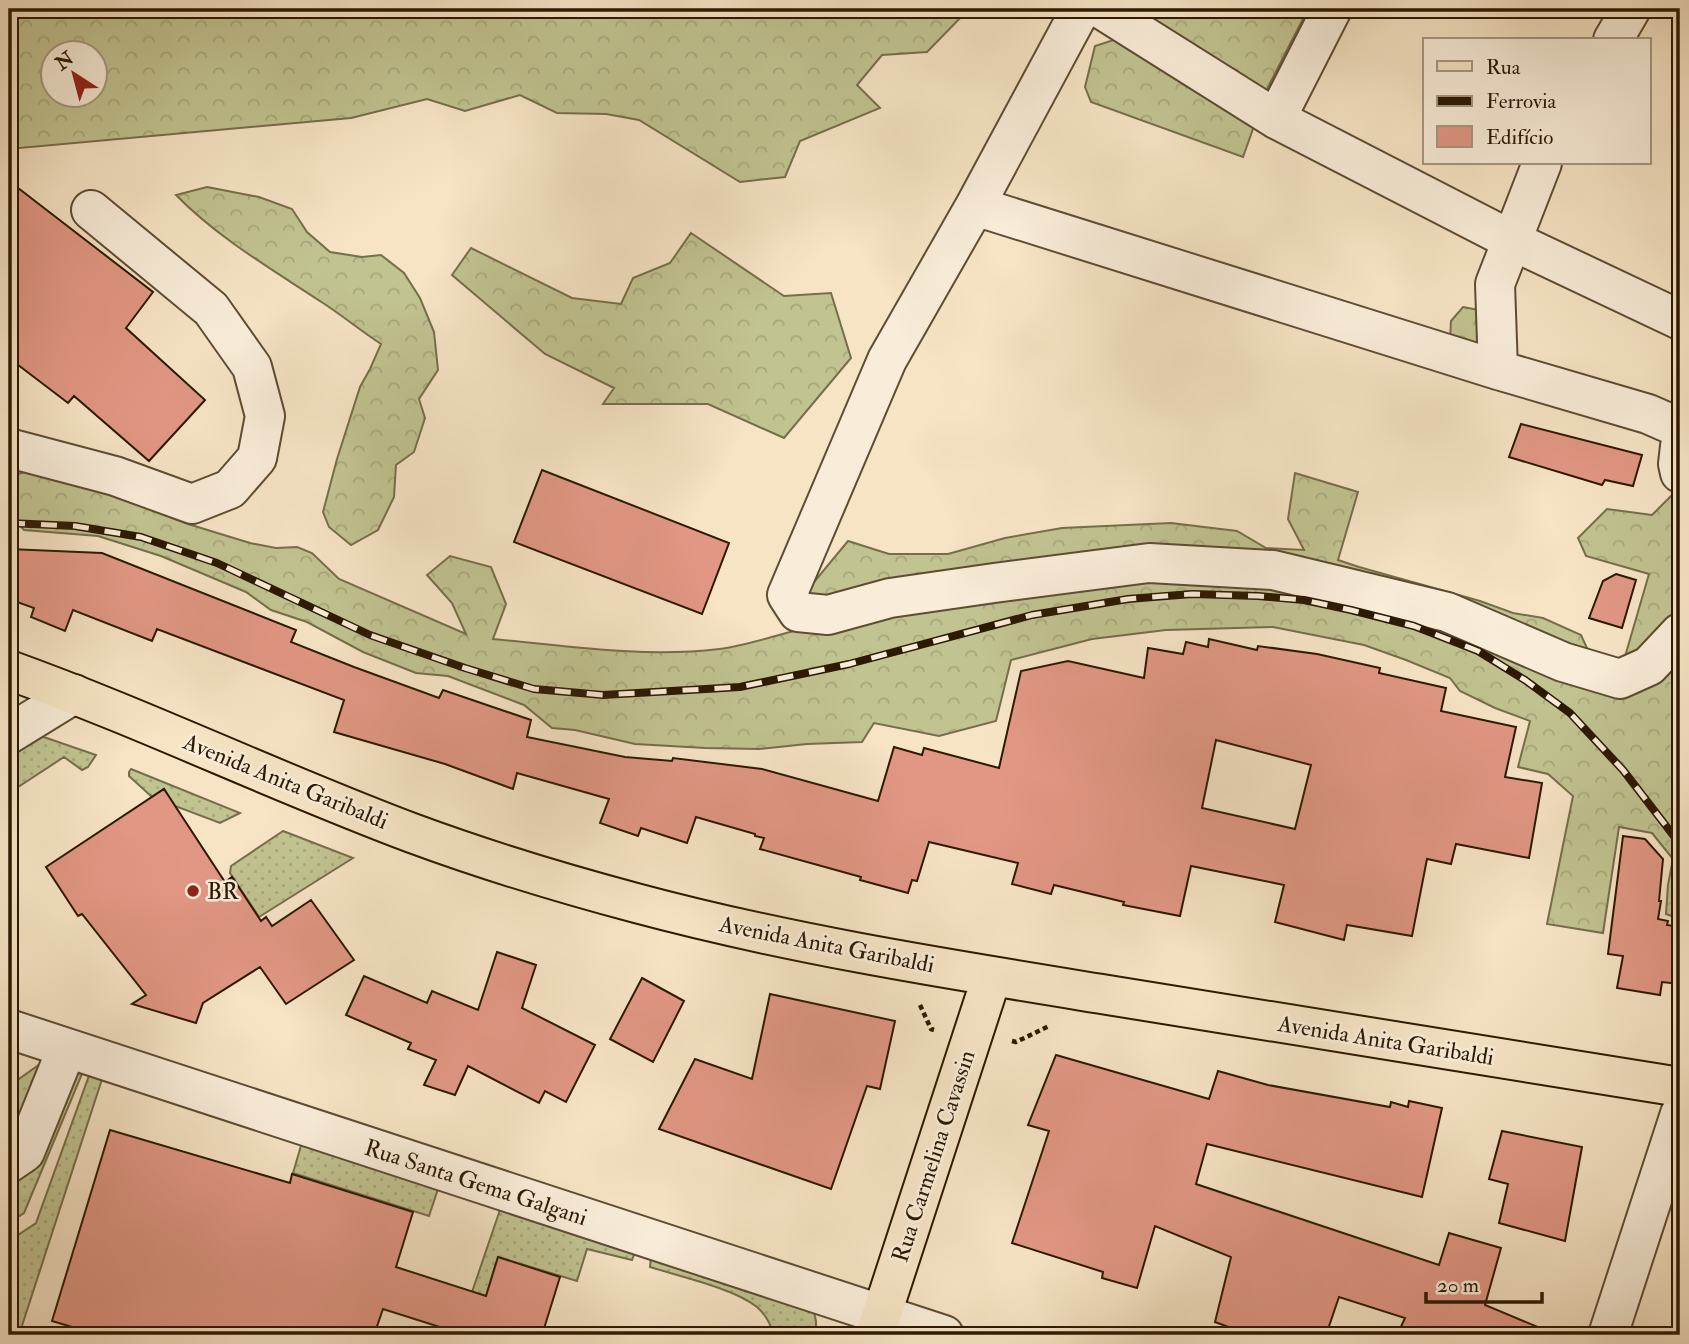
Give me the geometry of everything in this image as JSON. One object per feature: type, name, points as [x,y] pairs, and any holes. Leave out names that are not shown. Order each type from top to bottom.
[{"type":"main road","name":"Avenida Anita Garibaldi","points":[[9,670],[74,694],[412,833],[531,873],[638,904],[850,951],[992,976],[1680,1087]]},
{"type":"main road","name":"Rua Carmelina Cavassin","points":[[878,1325],[992,976]]},
{"type":"street","points":[[1081,9],[975,206],[887,360],[787,595],[798,612],[828,615],[890,598],[1149,563],[1273,570],[1447,611],[1563,662],[1620,679],[1649,666],[1680,632]]},
{"type":"street","points":[[1101,9],[1276,119],[1513,241],[1680,320]]},
{"type":"street","points":[[1276,119],[1332,9]]},
{"type":"street","points":[[1498,370],[1494,284],[1542,164]]},
{"type":"street","points":[[975,206],[1498,370],[1648,414],[1680,455]]},
{"type":"street","points":[[9,448],[115,476],[192,504],[230,489],[257,458],[265,416],[252,367],[211,309],[92,210]]},
{"type":"street","points":[[9,734],[74,694]]},
{"type":"street","name":"Rua Santa Gema Galgani","points":[[9,1029],[878,1325],[943,1335]]},
{"type":"street","points":[[9,1163],[25,1152],[67,1048]]},
{"type":"street","points":[[1608,1335],[1680,1114]]},
{"type":"green space","points":[[9,9],[969,9],[927,52],[882,55],[857,85],[880,108],[800,141],[785,177],[740,182],[639,120],[606,114],[557,113],[520,95],[465,111],[427,99],[351,118],[9,149]]},
{"type":"green space","points":[[1132,9],[1308,9],[1268,87],[1243,157],[1091,102],[1085,87],[1095,46],[1117,39]]},
{"type":"green space","points":[[207,187],[259,197],[292,209],[307,232],[330,252],[362,257],[381,255],[404,273],[420,298],[434,332],[438,370],[419,399],[425,418],[414,452],[396,465],[394,497],[378,530],[351,545],[329,527],[323,512],[360,387],[381,344],[228,239],[176,195]]},
{"type":"green space","points":[[691,233],[784,296],[831,293],[851,358],[784,438],[708,404],[603,404],[614,388],[545,354],[452,275],[471,248],[572,298],[621,304],[633,278],[670,263]]},
{"type":"green space","points":[[1463,307],[1484,311],[1478,355],[1450,340],[1451,321]]},
{"type":"green space","points":[[35,470],[59,473],[188,524],[250,543],[276,548],[297,547],[312,553],[339,579],[466,634],[452,603],[427,575],[450,556],[491,567],[506,604],[493,639],[634,652],[719,649],[809,627],[809,588],[848,541],[889,554],[948,554],[1005,538],[1062,528],[1171,523],[1237,531],[1266,548],[1304,550],[1288,519],[1295,473],[1358,492],[1338,560],[1513,613],[1543,618],[1581,635],[1591,657],[1624,660],[1649,574],[1586,556],[1578,538],[1607,509],[1652,515],[1680,487],[1680,919],[1666,914],[1673,859],[1652,833],[1619,827],[1603,933],[1547,924],[1573,796],[1548,774],[1518,767],[1530,721],[1460,691],[1450,678],[1364,645],[1273,627],[1166,630],[1092,639],[1011,660],[996,721],[939,736],[874,723],[862,742],[759,749],[635,744],[575,730],[552,728],[524,705],[448,676],[416,673],[363,652],[307,622],[271,610],[246,592],[161,556],[98,536],[24,530],[9,513],[9,476]]},
{"type":"green space","points":[[35,734],[96,755],[88,767],[82,770],[64,757],[9,793],[9,750]]},
{"type":"green space","points":[[131,769],[240,813],[220,823],[175,806],[164,789],[152,797],[129,776]]},
{"type":"green space","points":[[283,831],[353,858],[259,917],[230,873],[231,866]]},
{"type":"green space","points":[[50,1057],[19,1139],[9,1126],[9,1086]]},
{"type":"green space","points":[[72,1064],[84,1069],[24,1213],[9,1223],[9,1212],[16,1207],[9,1196],[9,1187],[34,1170]]},
{"type":"green space","points":[[91,1070],[104,1073],[19,1335],[9,1335],[9,1241],[36,1223]]},
{"type":"green space","points":[[305,1132],[443,1174],[429,1216],[293,1173]]},
{"type":"green space","points":[[501,1207],[635,1252],[632,1260],[587,1249],[577,1281],[498,1257],[486,1296],[472,1292]]},
{"type":"green space","points":[[651,1257],[814,1312],[816,1335],[773,1335],[765,1316],[747,1300],[650,1267]]},
{"type":"building","points":[[9,181],[153,292],[126,328],[205,400],[149,461],[74,396],[68,403],[9,358]]},
{"type":"building","points":[[1521,424],[1642,455],[1633,486],[1605,480],[1602,485],[1509,457]]},
{"type":"building","points":[[542,470],[729,543],[702,614],[514,542]]},
{"type":"building","points":[[9,549],[102,553],[296,630],[291,642],[354,667],[439,698],[443,690],[531,720],[527,737],[625,757],[672,761],[673,758],[762,769],[878,801],[894,747],[922,755],[924,748],[999,768],[1021,671],[1068,661],[1144,678],[1148,648],[1183,654],[1186,642],[1208,647],[1209,639],[1257,650],[1258,646],[1317,654],[1380,668],[1379,673],[1446,688],[1441,711],[1516,727],[1505,777],[1542,783],[1529,858],[1456,844],[1451,864],[1427,859],[1412,936],[1347,925],[1344,940],[1275,922],[1284,885],[1191,866],[1180,916],[1123,905],[1124,902],[1054,885],[1051,894],[1012,884],[1018,863],[929,842],[917,881],[912,880],[908,893],[760,849],[764,838],[696,817],[687,843],[641,828],[638,836],[600,823],[609,799],[517,773],[513,789],[445,764],[334,732],[344,700],[157,629],[152,641],[73,610],[65,631],[31,617],[34,608],[9,599]],"holes":[[[1216,740],[1311,765],[1295,829],[1202,808]]]},
{"type":"building","points":[[1616,574],[1636,580],[1622,628],[1589,618],[1603,581]]},
{"type":"building","points":[[164,789],[225,882],[232,877],[261,921],[266,917],[272,926],[311,900],[354,960],[286,1004],[260,967],[203,1003],[196,1023],[132,1004],[146,995],[82,914],[78,916],[46,867]]},
{"type":"building","points":[[1623,836],[1645,839],[1663,859],[1658,919],[1668,921],[1667,925],[1680,927],[1680,984],[1662,982],[1660,995],[1617,988],[1623,956],[1608,954]]},
{"type":"building","points":[[497,952],[536,965],[522,1008],[595,1045],[566,1102],[545,1091],[539,1103],[468,1066],[455,1095],[424,1085],[436,1060],[408,1049],[411,1043],[346,1015],[364,976],[427,1003],[432,991],[478,1010]]},
{"type":"building","points":[[642,978],[684,1001],[653,1062],[610,1039]]},
{"type":"building","points":[[770,994],[895,1021],[880,1089],[867,1086],[831,1189],[659,1129],[695,1059],[752,1079]]},
{"type":"building","points":[[1056,1055],[1209,1099],[1218,1071],[1268,1085],[1390,1107],[1391,1102],[1408,1107],[1409,1101],[1442,1108],[1422,1197],[1207,1144],[1196,1184],[1439,1265],[1449,1233],[1501,1248],[1485,1305],[1557,1335],[1397,1335],[1405,1318],[1339,1297],[1326,1335],[1293,1328],[1290,1335],[1250,1335],[1215,1322],[1231,1257],[1155,1226],[1137,1288],[1102,1278],[1103,1272],[1012,1243],[1049,1131],[1028,1125]]},
{"type":"building","points":[[110,1130],[290,1183],[292,1174],[413,1212],[396,1267],[486,1296],[498,1257],[560,1277],[542,1335],[465,1335],[383,1309],[374,1335],[99,1335],[52,1321]]},
{"type":"building","points":[[1502,1131],[1582,1147],[1565,1241],[1499,1223],[1508,1184],[1489,1179]]},
{"type":"railway","points":[[9,523],[75,526],[141,537],[217,563],[370,635],[465,668],[534,689],[603,695],[740,687],[849,664],[1032,615],[1128,599],[1192,594],[1304,600],[1414,626],[1478,651],[1525,680],[1570,713],[1623,770],[1680,844]]},
{"type":"place","name":"BR","points":[[193,891]]}]
